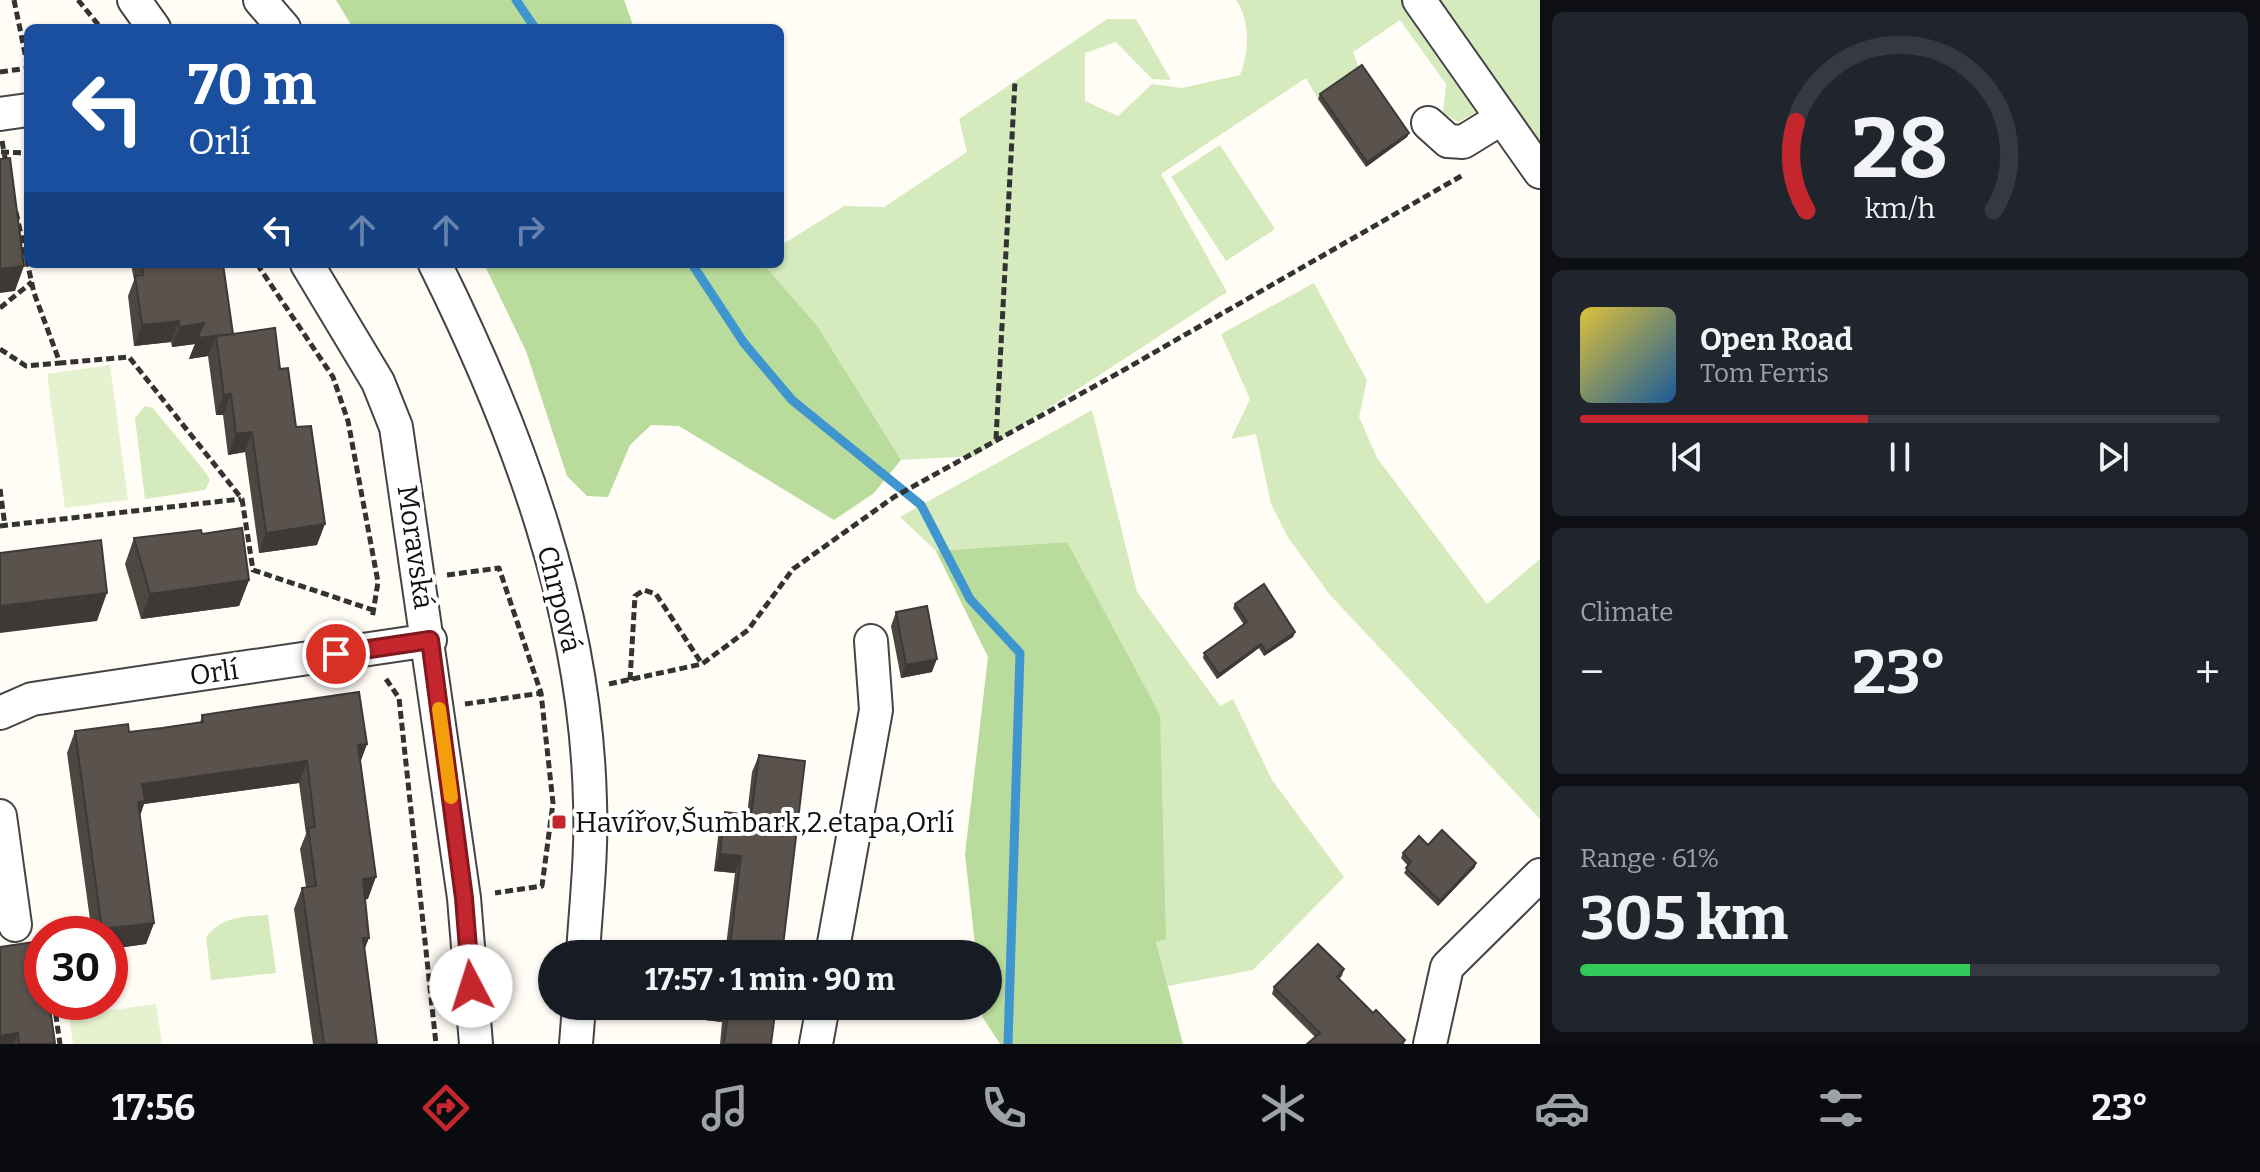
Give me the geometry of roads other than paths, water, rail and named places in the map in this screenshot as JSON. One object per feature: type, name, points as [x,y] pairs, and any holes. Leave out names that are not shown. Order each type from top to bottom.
[{"type":"street","points":[[134,0],[151,24]]},
{"type":"street","points":[[260,0],[281,24]]},
{"type":"street","points":[[1419,0],[1540,172]]},
{"type":"street","points":[[0,114],[24,111]]},
{"type":"street","points":[[1428,123],[1448,141],[1463,142],[1502,118]]},
{"type":"street","name":"Moravská","points":[[309,268],[388,403],[403,460],[464,898],[476,1044]]},
{"type":"street","name":"Chrpová","points":[[437,268],[479,352],[519,453],[552,560],[572,643],[587,745],[590,803],[584,940]]},
{"type":"street","name":"Orlí","points":[[0,713],[32,699],[430,640]]},
{"type":"street","points":[[835,940],[876,710],[871,641]]},
{"type":"street","points":[[0,816],[2,852],[15,925]]},
{"type":"street","points":[[1430,1044],[1447,967],[1540,875]]},
{"type":"street","points":[[576,1044],[578,1020]]},
{"type":"street","points":[[816,1044],[820,1020]]},
{"type":"waterway","points":[[516,0],[532,24]]},
{"type":"waterway","points":[[695,268],[744,343],[792,400],[921,505],[970,599],[1020,653],[1008,1044]]},
{"type":"place","name":"Havířov,Šumbark,2.etapa,Orlí","points":[[559,822]]}]
